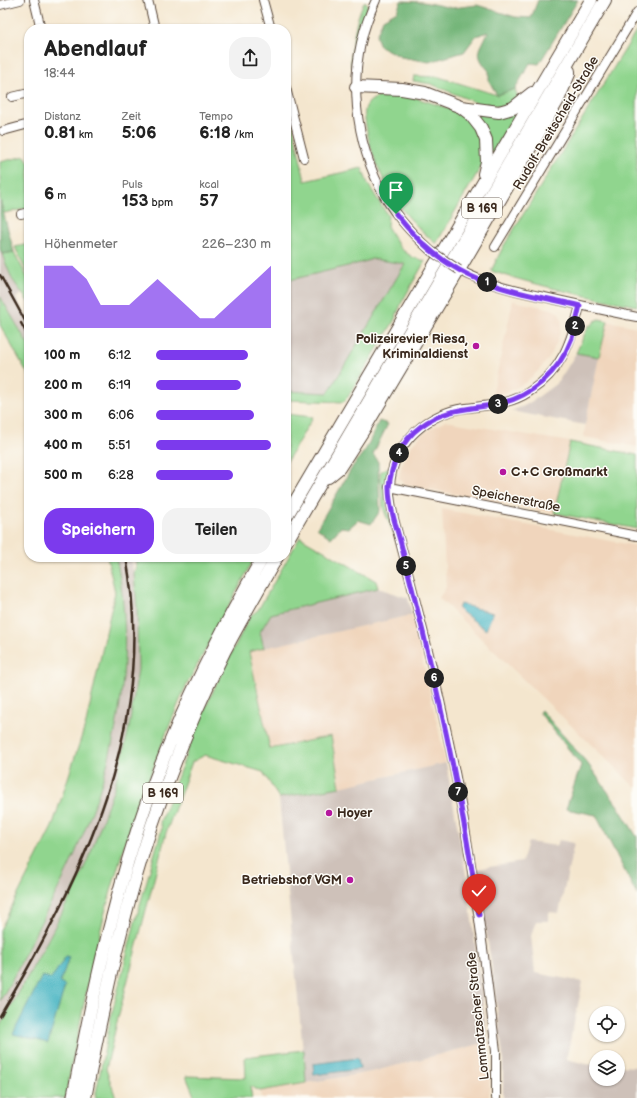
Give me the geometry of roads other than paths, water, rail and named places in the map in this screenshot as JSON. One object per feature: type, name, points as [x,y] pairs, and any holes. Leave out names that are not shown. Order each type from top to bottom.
[{"type":"highway","name":"B 169","points":[[291,508],[591,0]]},
{"type":"highway","name":"B 169","points":[[291,533],[605,0]]},
{"type":"highway","points":[[320,483],[339,468],[366,426],[459,270],[558,100],[569,74],[568,63]]},
{"type":"highway","points":[[356,87],[402,89],[425,94],[461,106],[499,112],[513,108],[540,86]]},
{"type":"highway","points":[[461,106],[470,114],[481,128],[486,140],[487,162],[483,182]]},
{"type":"highway","name":"B 169","points":[[73,1098],[84,1038],[109,926],[137,830],[157,775],[182,714],[214,645],[260,562]]},
{"type":"highway","name":"B 169","points":[[85,1098],[118,942],[152,826],[179,751],[208,686],[224,652],[274,562]]},
{"type":"street","points":[[0,5],[20,0]]},
{"type":"street","points":[[34,0],[40,24]]},
{"type":"street","points":[[148,0],[154,24]]},
{"type":"street","points":[[263,0],[270,24]]},
{"type":"street","points":[[376,0],[367,22],[359,51],[356,87],[356,113],[360,135],[380,188],[400,219],[431,251],[459,270],[495,285],[580,306],[637,317]]},
{"type":"street","name":"Rudolf-Breitscheid-Straße","points":[[495,247],[637,12]]},
{"type":"street","points":[[12,98],[24,94]]},
{"type":"street","points":[[291,107],[304,158]]},
{"type":"street","points":[[3,131],[24,125]]},
{"type":"street","name":"Lommatzscher Straße","points":[[496,1098],[496,1051],[470,857],[452,757],[394,519],[389,488],[394,465],[398,456],[406,442],[418,428],[448,412],[494,405],[516,399],[542,383],[560,361],[568,347],[580,306]]},
{"type":"street","name":"Speicherstraße","points":[[389,488],[637,536]]},
{"type":"water","points":[[460,604],[493,613],[486,630],[458,609]]},
{"type":"water","points":[[66,956],[69,957],[60,983],[65,986],[48,1043],[13,1034],[42,976],[51,979]]},
{"type":"water","points":[[358,1058],[360,1069],[314,1075],[313,1064]]},
{"type":"railway","points":[[0,275],[24,319]]},
{"type":"railway","points":[[21,323],[24,329]]},
{"type":"railway","points":[[0,1016],[31,963],[59,909],[85,854],[106,797],[122,739],[131,680],[133,619],[127,562]]},
{"type":"place","name":"Polizeirevier Riesa, Kriminaldienst","points":[[476,346]]},
{"type":"place","name":"C+C Großmarkt","points":[[503,472]]},
{"type":"place","name":"Hoyer","points":[[329,813]]},
{"type":"place","name":"Betriebshof VGM","points":[[350,880]]}]
